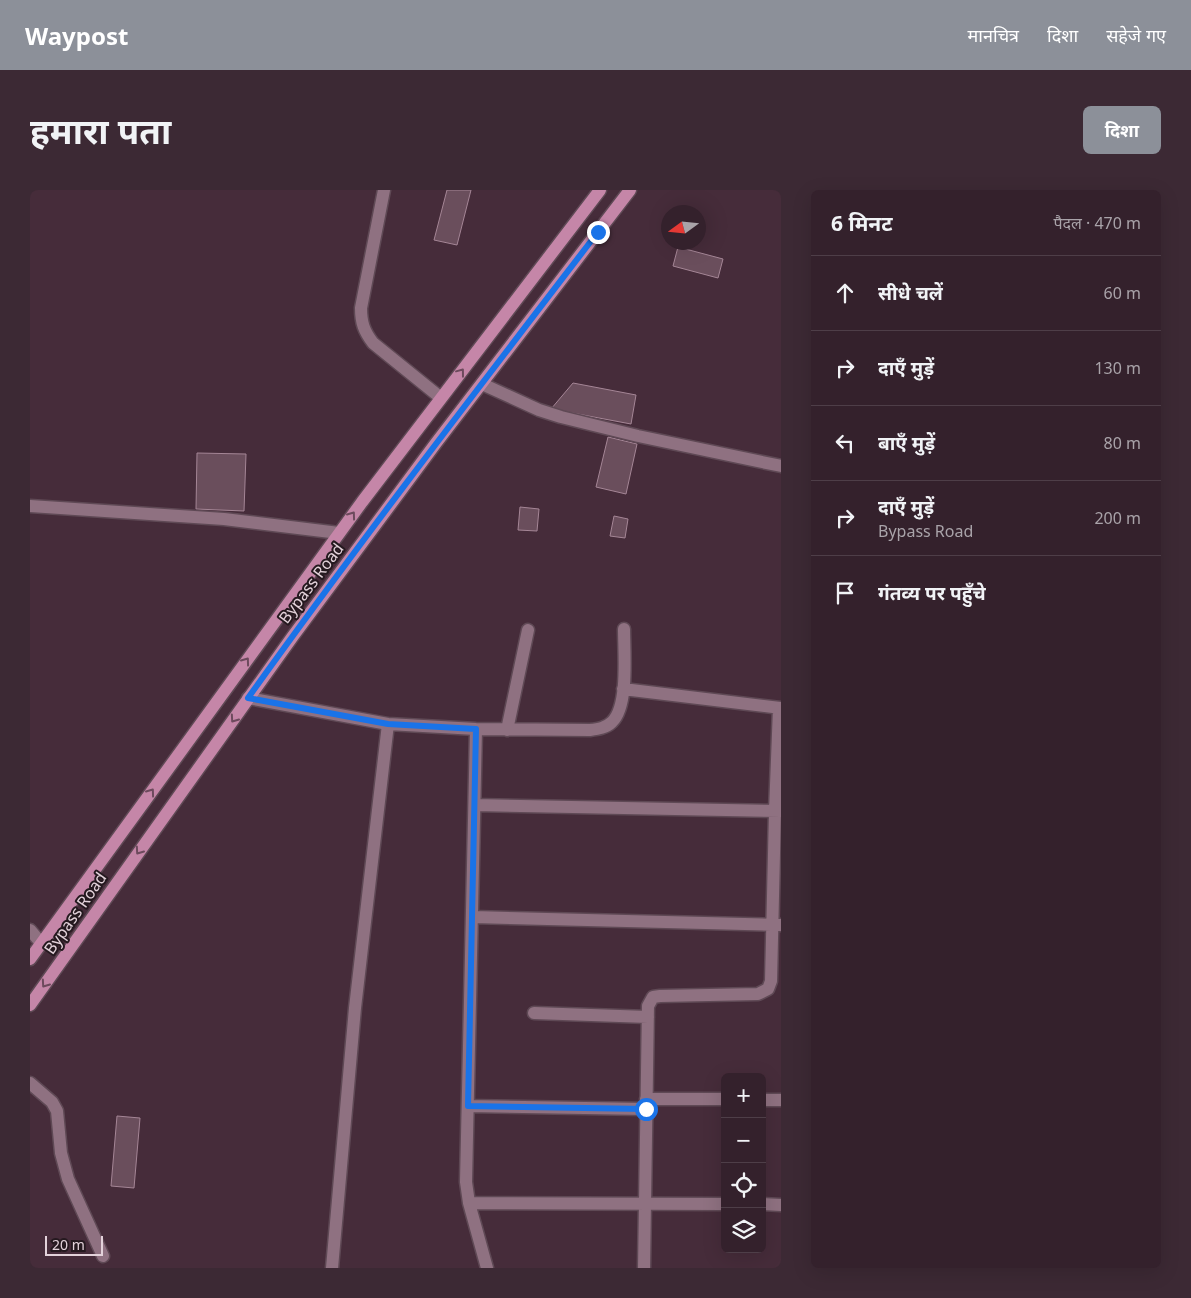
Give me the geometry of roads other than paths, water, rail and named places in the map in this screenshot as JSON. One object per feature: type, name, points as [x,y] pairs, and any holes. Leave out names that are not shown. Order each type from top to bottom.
[{"type":"main road","name":"Bypass Road","points":[[30,959],[339,532],[600,190]]},
{"type":"main road","name":"Bypass Road","points":[[30,1005],[304,620],[630,190]]},
{"type":"main road","points":[[579,217],[598,232]]},
{"type":"street","points":[[384,190],[361,308],[365,334],[373,343],[441,398]]},
{"type":"street","points":[[482,384],[539,410],[561,417],[638,436],[781,466]]},
{"type":"street","points":[[30,506],[224,519],[339,532]]},
{"type":"street","points":[[248,698],[388,724],[506,730],[590,730],[603,728],[616,718],[621,704],[624,629]]},
{"type":"street","points":[[506,730],[528,630]]},
{"type":"street","points":[[623,689],[780,708],[777,924],[771,982],[768,989],[758,994],[654,997],[648,1006],[644,1268]]},
{"type":"street","points":[[332,1268],[355,1008],[388,724]]},
{"type":"street","points":[[476,729],[466,1182],[469,1203],[487,1268]]},
{"type":"street","points":[[475,805],[778,811]]},
{"type":"street","points":[[473,917],[777,924]]},
{"type":"street","points":[[30,930],[42,943]]},
{"type":"street","points":[[534,1013],[648,1017]]},
{"type":"street","points":[[30,1083],[52,1102],[58,1111],[62,1153],[68,1180],[103,1256]]},
{"type":"street","points":[[468,1106],[646,1104],[721,1100]]},
{"type":"street","points":[[766,1100],[781,1100]]},
{"type":"street","points":[[469,1203],[721,1204]]},
{"type":"street","points":[[766,1204],[781,1205]]}]
